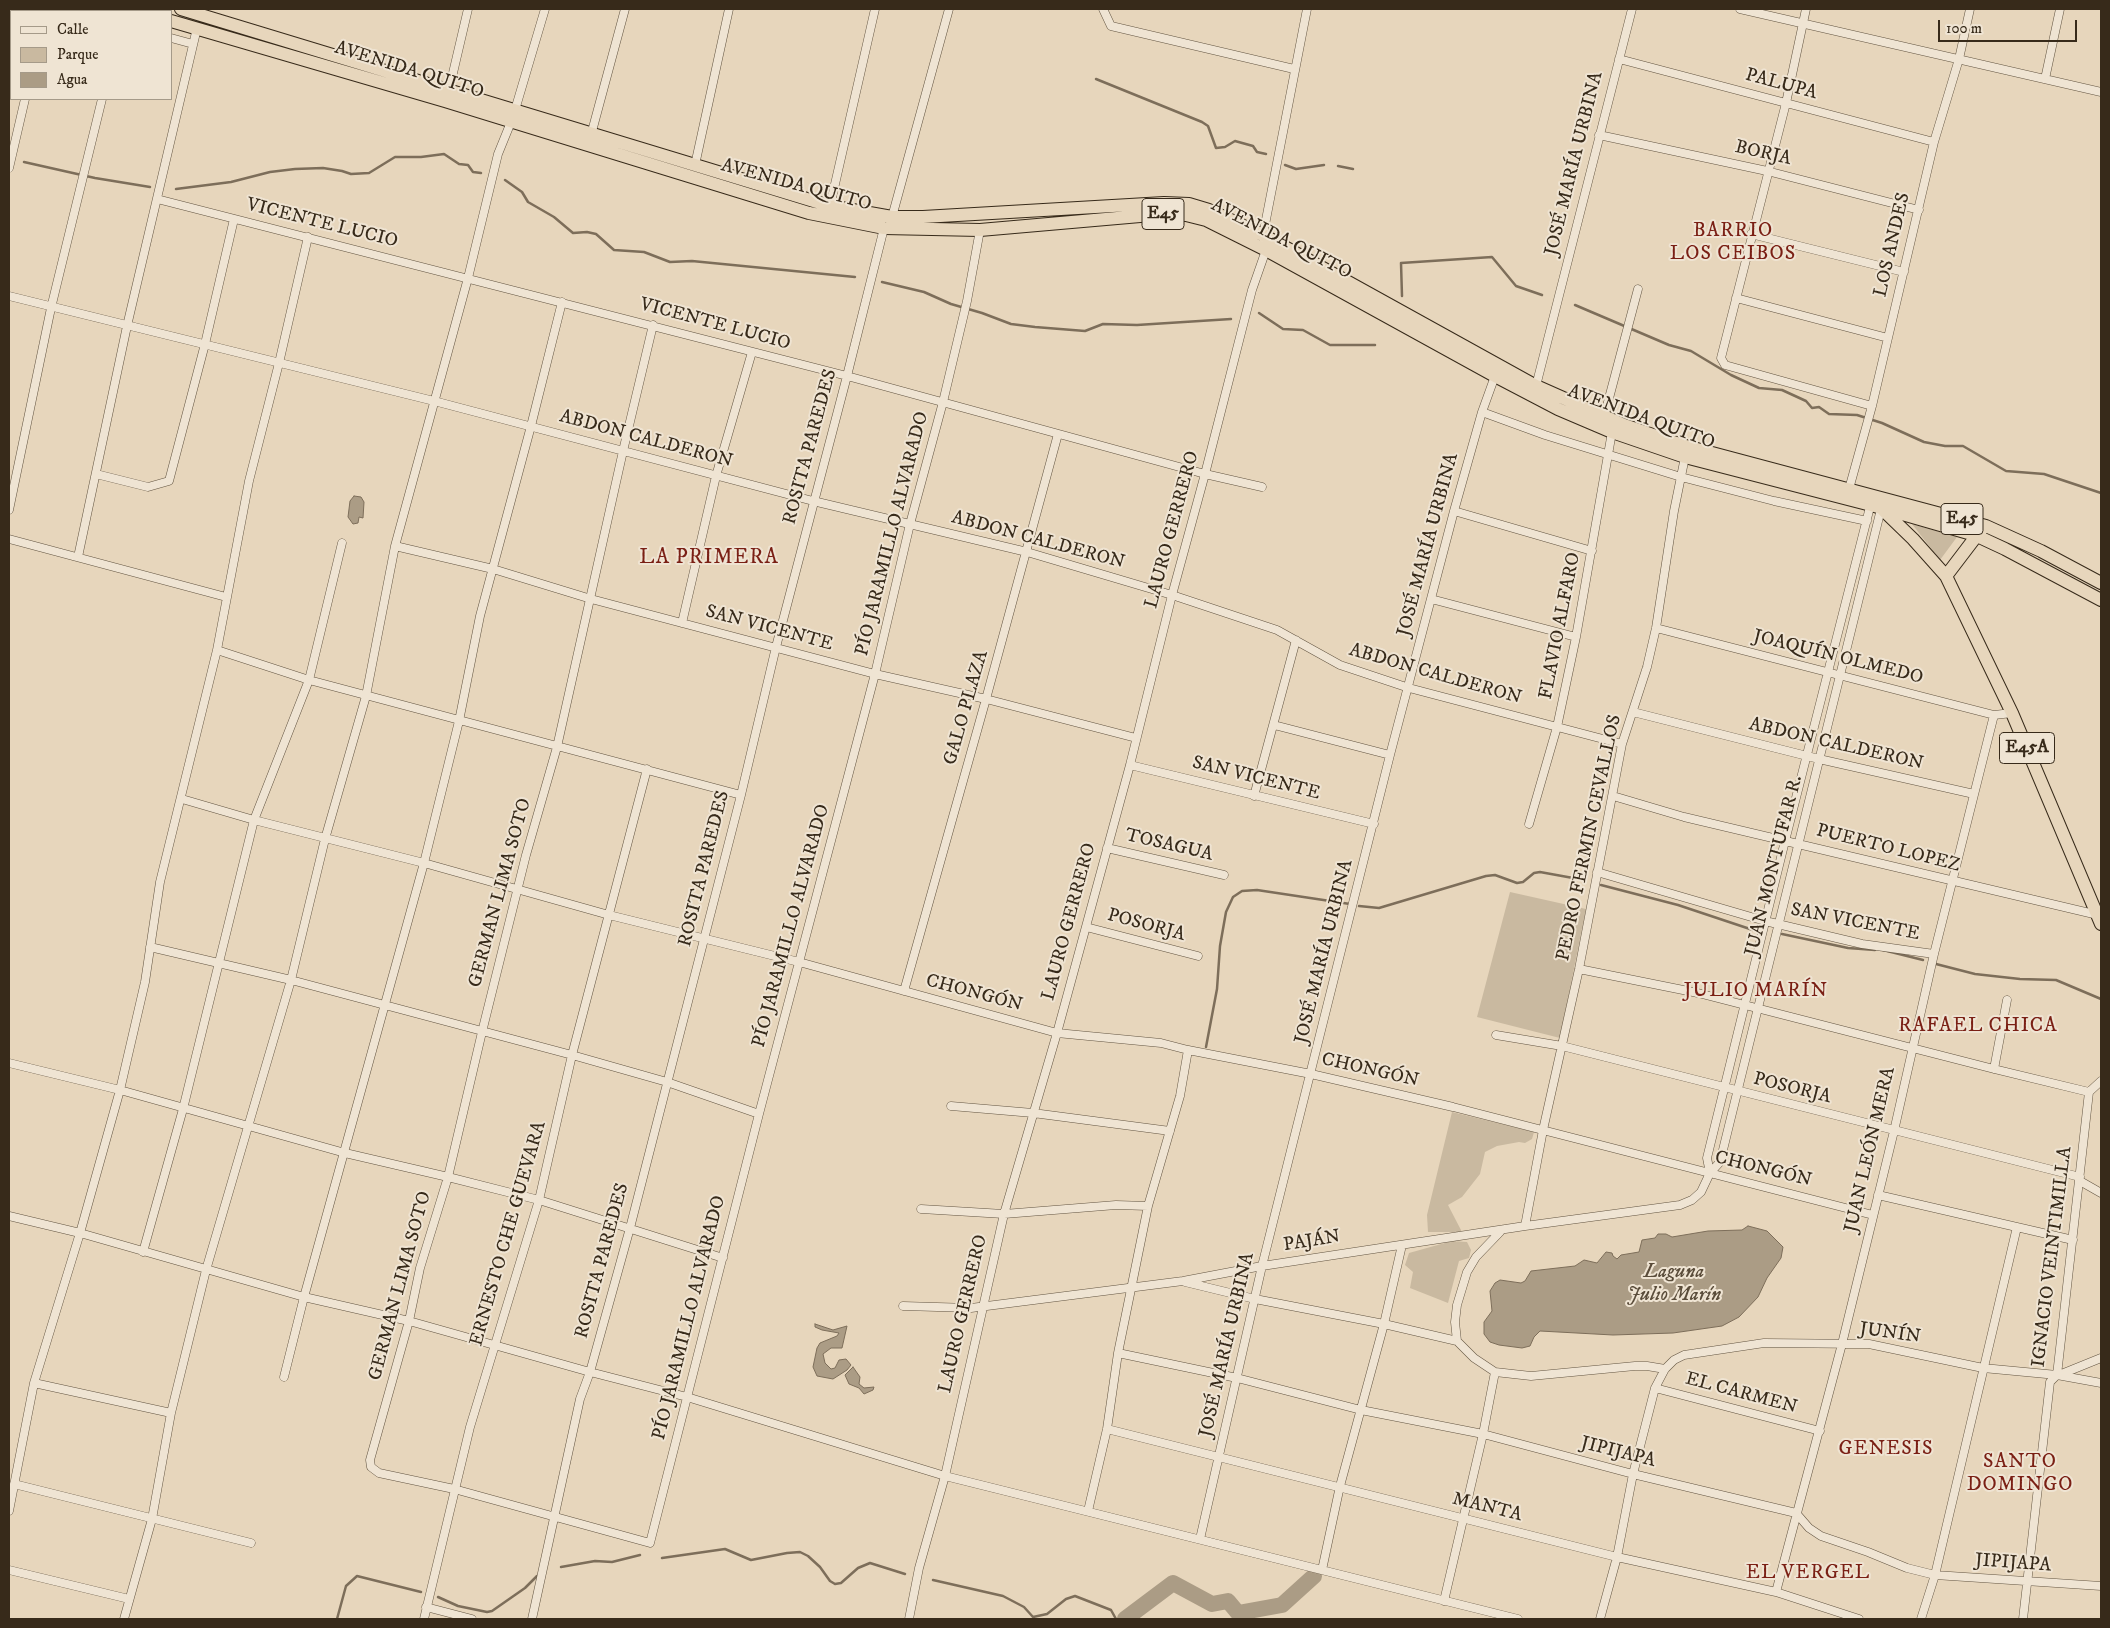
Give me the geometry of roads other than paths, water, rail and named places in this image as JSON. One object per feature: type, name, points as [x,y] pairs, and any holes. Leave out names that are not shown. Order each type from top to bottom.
[{"type":"highway","name":"AVENIDA QUITO","points":[[182,9],[448,90],[513,116],[809,213],[884,228],[980,230],[1163,214],[1186,215],[1206,220],[1266,250],[1558,409],[1612,432],[1685,457],[1986,526],[2041,551],[2101,583]]},
{"type":"highway","name":"AVENIDA QUITO","points":[[172,21],[513,116],[592,135],[830,206],[892,216],[983,214],[1164,203],[1189,204],[1208,210],[1263,235],[1536,386],[1604,417],[1682,445],[1849,489],[1877,502],[1975,536],[2005,549],[2101,600]]},
{"type":"highway","name":"E45A","points":[[1877,502],[1946,576],[2012,713],[2099,919]]},
{"type":"highway","points":[[1946,576],[1975,536],[1986,526]]},
{"type":"street","points":[[448,90],[468,9]]},
{"type":"street","points":[[124,1619],[152,1519],[171,1413],[206,1270],[291,980],[325,839],[366,696],[395,546],[468,278],[498,154],[513,116],[545,9]]},
{"type":"street","points":[[592,135],[625,9]]},
{"type":"street","points":[[695,165],[729,9]]},
{"type":"street","points":[[830,206],[875,9]]},
{"type":"street","points":[[892,216],[949,9]]},
{"type":"street","points":[[1103,9],[1111,26],[1294,69]]},
{"type":"street","points":[[1263,235],[1307,9]]},
{"type":"street","name":"JOSÉ MARÍA URBINA","points":[[1536,386],[1632,9]]},
{"type":"street","points":[[1740,9],[2101,92]]},
{"type":"street","points":[[1806,9],[1786,103],[1751,234],[1722,362],[1725,365],[1871,408]]},
{"type":"street","name":"LOS ANDES","points":[[1849,489],[1871,408],[1934,142],[1959,59],[1970,9]]},
{"type":"street","points":[[2045,80],[2060,9]]},
{"type":"street","points":[[78,557],[127,326],[197,28]]},
{"type":"street","points":[[172,38],[193,44]]},
{"type":"street","name":"PALUPA","points":[[1619,59],[1934,142]]},
{"type":"street","points":[[9,168],[25,100]]},
{"type":"street","points":[[9,510],[51,308],[102,100]]},
{"type":"street","name":"BORJA","points":[[1599,135],[1767,171],[1919,210]]},
{"type":"street","name":"VICENTE LUCIO","points":[[157,199],[653,325],[1262,488]]},
{"type":"street","points":[[96,474],[148,487],[169,481],[205,344],[234,219]]},
{"type":"street","name":"ROSITA PAREDES","points":[[532,1619],[580,1399],[590,1372],[630,1228],[741,795],[776,647],[884,228]]},
{"type":"street","name":"PÍO JARAMILLO ALVARADO","points":[[555,1518],[650,1543],[759,1114],[874,674],[910,524],[943,402],[967,301],[980,230]]},
{"type":"street","points":[[1751,234],[1904,272]]},
{"type":"street","name":"LAURO GERRERO","points":[[909,1619],[919,1568],[945,1476],[1004,1214],[1057,1033],[1130,765],[1172,595],[1250,299],[1266,250],[1263,235]]},
{"type":"street","points":[[9,1511],[34,1383],[80,1233],[120,1090],[145,982],[160,882],[182,799],[217,650],[249,480],[279,363],[308,237]]},
{"type":"street","points":[[1604,417],[1638,289]]},
{"type":"street","name":"ABDON CALDERON","points":[[9,296],[51,308],[434,401],[813,502],[1027,552],[1172,595],[1277,630],[1340,665],[1409,688],[1622,744]]},
{"type":"street","points":[[1736,298],[1888,338]]},
{"type":"street","points":[[284,1376],[304,1297],[424,863],[459,722],[473,649],[492,569],[562,302]]},
{"type":"street","name":"GERMAN LIMA SOTO","points":[[454,1489],[379,1473],[371,1467],[370,1460],[409,1321],[420,1268],[448,1177],[518,889],[557,747],[653,325]]},
{"type":"street","points":[[682,623],[716,476],[752,352]]},
{"type":"street","name":"JOSÉ MARÍA URBINA","points":[[1200,1539],[1262,1266],[1390,756],[1454,511],[1482,412],[1495,376]]},
{"type":"street","points":[[1482,412],[1608,455],[1681,477],[1774,501],[1867,521]]},
{"type":"street","name":"FLAVIO ALFARO","points":[[1529,824],[1557,727],[1576,637],[1612,432]]},
{"type":"street","name":"GALO PLAZA","points":[[904,991],[1027,552],[1058,434]]},
{"type":"street","name":"PEDRO FERMIN CEVALLOS","points":[[1525,1226],[1543,1130],[1579,968],[1622,744],[1633,712],[1656,628],[1685,457]]},
{"type":"street","name":"JUAN MONTUFAR R.","points":[[1710,1173],[1707,1158],[1765,921],[1867,521],[1877,502]]},
{"type":"street","name":"JUAN MONTUFAR R.","points":[[1710,1173],[1720,1162],[1839,676],[1877,502]]},
{"type":"street","points":[[1454,511],[1592,551]]},
{"type":"street","points":[[9,539],[226,597]]},
{"type":"street","points":[[143,1252],[183,1109],[254,820],[309,680],[342,543]]},
{"type":"street","name":"SAN VICENTE","points":[[395,546],[492,569],[591,598],[874,674],[986,699],[1136,738]]},
{"type":"street","points":[[1431,600],[1576,637]]},
{"type":"street","name":"JOAQUÍN OLMEDO","points":[[1656,628],[1994,715],[2012,713]]},
{"type":"street","points":[[1254,796],[1296,640]]},
{"type":"street","points":[[217,650],[309,680],[459,722],[647,769],[741,795]]},
{"type":"street","name":"ABDON CALDERON","points":[[1633,712],[1819,759],[1974,794]]},
{"type":"street","name":"JUAN LEÓN MERA","points":[[1776,1592],[1842,1344],[1894,1131],[1934,954],[1994,715]]},
{"type":"street","points":[[1274,725],[1390,756]]},
{"type":"street","name":"SAN VICENTE","points":[[1130,765],[1374,824]]},
{"type":"street","name":"ERNESTO CHE GUEVARA","points":[[424,1619],[470,1427],[539,1200],[572,1055],[647,769]]},
{"type":"street","name":"PUERTO LOPEZ","points":[[1613,796],[1684,817],[2099,919]]},
{"type":"street","name":"CHONGÓN","points":[[182,799],[325,839],[424,863],[609,915],[799,962],[1057,1033],[1161,1043],[1311,1074],[1453,1106],[1873,1214]]},
{"type":"street","name":"TOSAGUA","points":[[1107,848],[1224,875]]},
{"type":"street","name":"SAN VICENTE","points":[[1597,872],[1765,921],[1862,944],[1934,954]]},
{"type":"street","name":"POSORJA","points":[[1086,927],[1198,956]]},
{"type":"street","points":[[150,947],[291,980],[572,1055],[667,1082],[759,1114]]},
{"type":"street","points":[[1579,968],[1698,993],[2089,1092],[2101,1081]]},
{"type":"street","points":[[1994,1069],[2007,1000]]},
{"type":"street","name":"POSORJA","points":[[1496,1035],[1562,1046],[2080,1179],[2101,1193]]},
{"type":"street","points":[[1088,1511],[1107,1429],[1118,1353],[1148,1206],[1180,1096],[1188,1050]]},
{"type":"street","points":[[9,1063],[120,1090],[345,1153],[539,1200],[722,1258]]},
{"type":"street","name":"IGNACIO VEINTIMILLA","points":[[2023,1619],[2050,1382],[2057,1375],[2089,1092]]},
{"type":"street","points":[[951,1106],[1170,1131]]},
{"type":"street","name":"PAJÁN","points":[[903,1306],[971,1308],[1183,1281],[1262,1266],[1525,1226],[1680,1206],[1692,1200],[1701,1192],[1710,1173]]},
{"type":"street","points":[[1878,1195],[2073,1240]]},
{"type":"street","points":[[921,1209],[1004,1214],[1107,1205],[1148,1206]]},
{"type":"street","points":[[9,1216],[80,1233],[304,1297],[409,1321],[687,1397],[945,1476],[1518,1619]]},
{"type":"street","points":[[1921,1619],[1935,1575],[2017,1227]]},
{"type":"street","points":[[1457,1341],[1456,1304],[1462,1282],[1476,1257],[1500,1231]]},
{"type":"street","points":[[1322,1570],[1340,1486],[1384,1324],[1402,1245]]},
{"type":"street","points":[[1183,1281],[1254,1299],[1384,1324],[1457,1341],[1474,1358],[1495,1372],[1531,1376],[1635,1366],[1647,1366],[1664,1370],[1655,1388],[1634,1474],[1617,1557],[1600,1619]]},
{"type":"street","name":"JUNÍN","points":[[1664,1370],[1674,1360],[1684,1355],[1764,1343],[1842,1344],[1876,1345],[1983,1368],[2057,1375],[2101,1382]]},
{"type":"street","name":"JIPIJAPA","points":[[1118,1353],[1236,1378],[1361,1410],[1483,1434],[1634,1474],[1796,1513],[1809,1528],[1821,1536],[1907,1568],[1935,1575],[2101,1586]]},
{"type":"street","points":[[2057,1375],[2101,1358]]},
{"type":"street","points":[[1444,1601],[1483,1434],[1495,1372]]},
{"type":"street","points":[[34,1383],[171,1413]]},
{"type":"street","name":"EL CARMEN","points":[[1655,1388],[1820,1431]]},
{"type":"street","name":"MANTA","points":[[1107,1429],[1617,1557],[1776,1592],[1859,1619]]},
{"type":"street","points":[[14,1484],[251,1543]]},
{"type":"street","points":[[454,1489],[555,1518]]},
{"type":"street","points":[[9,1570],[129,1599]]},
{"type":"street","points":[[426,1607],[472,1619]]},
{"type":"water","points":[[354,496],[361,497],[364,502],[363,518],[359,517],[358,523],[353,524],[348,517],[350,501]]},
{"type":"water","name":"Laguna Julio Marín","points":[[1748,1226],[1767,1231],[1783,1247],[1781,1258],[1767,1278],[1758,1297],[1739,1317],[1722,1326],[1673,1333],[1613,1335],[1540,1331],[1534,1337],[1530,1346],[1522,1348],[1490,1342],[1484,1334],[1484,1322],[1492,1311],[1490,1291],[1495,1283],[1500,1280],[1521,1283],[1525,1281],[1531,1271],[1575,1266],[1584,1260],[1597,1263],[1606,1252],[1612,1253],[1617,1259],[1621,1255],[1639,1252],[1642,1240],[1655,1238],[1658,1234],[1666,1234],[1672,1237],[1708,1231],[1742,1230]]},
{"type":"water","points":[[815,1324],[833,1330],[847,1326],[842,1348],[831,1348],[823,1354],[825,1363],[831,1369],[835,1368],[839,1360],[846,1359],[851,1365],[833,1379],[817,1376],[813,1367],[820,1343],[837,1336],[839,1333],[822,1330],[815,1327]]},
{"type":"water","points":[[853,1367],[860,1377],[859,1384],[864,1388],[874,1387],[873,1390],[864,1394],[859,1388],[849,1384],[845,1375]]},
{"type":"waterway","points":[[1096,79],[1202,122],[1208,126],[1216,148],[1225,147],[1235,141],[1253,146],[1257,152],[1266,154]]},
{"type":"waterway","points":[[176,189],[231,182],[270,172],[295,169],[323,168],[351,174],[369,173],[395,157],[421,157],[444,154],[459,164],[468,165],[473,172],[481,173]]},
{"type":"waterway","points":[[24,162],[95,178],[150,187]]},
{"type":"waterway","points":[[1285,165],[1296,169],[1324,165]]},
{"type":"waterway","points":[[1338,166],[1353,169]]},
{"type":"waterway","points":[[505,180],[522,192],[528,202],[554,217],[573,233],[587,232],[596,234],[614,250],[644,252],[670,262],[692,261],[855,277]]},
{"type":"waterway","points":[[1402,296],[1401,263],[1492,257],[1516,286],[1542,295]]},
{"type":"waterway","points":[[882,282],[924,292],[951,304],[1011,324],[1035,327],[1085,331],[1103,324],[1137,325],[1231,319]]},
{"type":"waterway","points":[[1575,305],[1669,345],[1691,351],[1731,375],[1759,388],[1782,390],[1806,401],[1812,408],[1819,407],[1829,414],[1857,415],[1882,423],[1924,442],[1945,446],[1963,446],[2006,471],[2044,474],[2101,493]]},
{"type":"waterway","points":[[1259,313],[1283,329],[1303,330],[1330,345],[1375,345]]},
{"type":"waterway","points":[[1359,906],[1379,908],[1486,876],[1495,875],[1517,883],[1523,882],[1534,873],[1540,872],[1584,880]]},
{"type":"waterway","points":[[1601,885],[1678,905],[1756,931]]},
{"type":"waterway","points":[[1206,1047],[1217,989],[1220,946],[1226,912],[1233,897],[1242,891],[1257,890],[1350,904]]},
{"type":"waterway","points":[[1782,934],[1848,948],[1875,950]]},
{"type":"waterway","points":[[1883,950],[1923,960]]},
{"type":"waterway","points":[[1936,964],[1975,974],[2020,979],[2056,980],[2101,999]]},
{"type":"waterway","points":[[662,1558],[725,1549],[751,1560],[800,1552],[808,1556],[820,1567],[830,1581],[835,1584],[841,1583],[858,1568],[870,1563],[905,1574]]},
{"type":"waterway","points":[[561,1567],[595,1561],[612,1562],[640,1555]]},
{"type":"waterway","points":[[337,1619],[346,1586],[357,1576],[421,1592]]},
{"type":"waterway","points":[[438,1597],[458,1606],[487,1612],[492,1611],[525,1588],[537,1576]]},
{"type":"waterway","points":[[1125,1619],[1173,1583],[1212,1604],[1228,1601],[1238,1613],[1282,1605],[1314,1576]]},
{"type":"waterway","points":[[933,1580],[1003,1596],[1024,1607],[1033,1617],[1047,1614],[1066,1599],[1075,1596],[1111,1610],[1116,1619]]},
{"type":"district","name":"BARRIO LOS CEIBOS","points":[[1733,244]]},
{"type":"district","name":"LA PRIMERA","points":[[709,559]]},
{"type":"district","name":"JULIO MARÍN","points":[[1756,992]]},
{"type":"district","name":"RAFAEL CHICA","points":[[1978,1027]]},
{"type":"district","name":"GENESIS","points":[[1886,1450]]},
{"type":"district","name":"SANTO DOMINGO","points":[[2020,1474]]},
{"type":"district","name":"EL VERGEL","points":[[1808,1574]]}]
